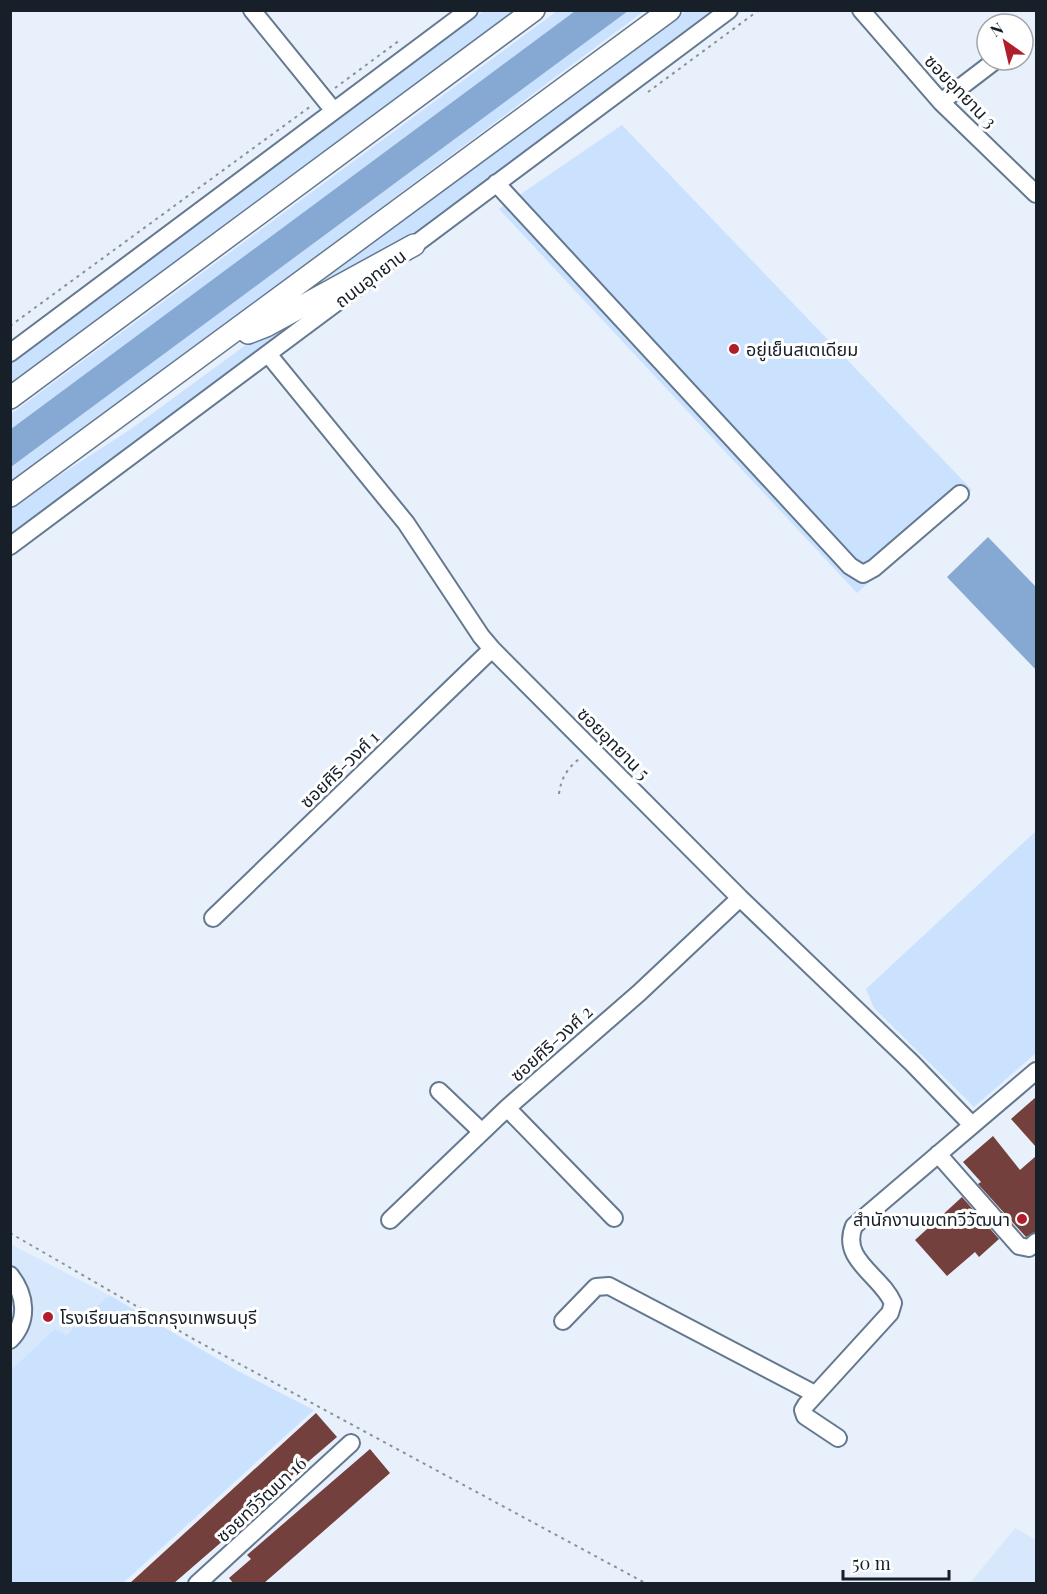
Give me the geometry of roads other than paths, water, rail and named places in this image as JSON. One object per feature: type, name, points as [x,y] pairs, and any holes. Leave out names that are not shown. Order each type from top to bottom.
[{"type":"main road","points":[[10,398],[534,10]]},
{"type":"main road","name":"ถนนอุทยาน","points":[[10,496],[670,10]]},
{"type":"main road","points":[[216,346],[266,326],[414,245]]},
{"type":"street","points":[[252,10],[334,111]]},
{"type":"street","points":[[10,353],[470,10]]},
{"type":"street","name":"ถนนอุทยาน","points":[[10,546],[729,10]]},
{"type":"street","name":"ซอยอุทยาน 3","points":[[861,10],[941,102],[1036,194]]},
{"type":"street","points":[[941,102],[980,72]]},
{"type":"street","points":[[496,183],[850,566],[863,574],[874,568],[960,494]]},
{"type":"street","name":"ซอยอุทยาน 5","points":[[268,354],[406,523],[492,649],[740,898],[912,1063],[972,1125]]},
{"type":"street","name":"ซอยศิริ-วงศ์ 1","points":[[213,918],[492,649]]},
{"type":"street","name":"ซอยศิริ-วงศ์ 2","points":[[390,1220],[507,1108],[639,993],[740,898]]},
{"type":"street","points":[[838,1438],[805,1416],[803,1410],[890,1313],[893,1303],[889,1295],[857,1258],[851,1246],[850,1236],[854,1226],[1036,1071]]},
{"type":"street","points":[[439,1090],[482,1132]]},
{"type":"street","points":[[507,1108],[614,1218]]},
{"type":"street","points":[[938,1154],[1019,1246],[1029,1248],[1036,1242]]},
{"type":"street","points":[[10,1275],[17,1283],[23,1300],[24,1320],[10,1340]]},
{"type":"street","points":[[563,1321],[596,1287],[609,1286],[815,1394]]},
{"type":"street","name":"ซอยทวีวัฒนา 16","points":[[197,1584],[351,1443]]},
{"type":"place","name":"อยู่เย็นสเตเดียม","points":[[734,349]]},
{"type":"place","name":"สำนักงานเขตทวีวัฒนา","points":[[1022,1219]]},
{"type":"place","name":"โรงเรียนสาธิตกรุงเทพธนบุรี","points":[[48,1317]]}]
